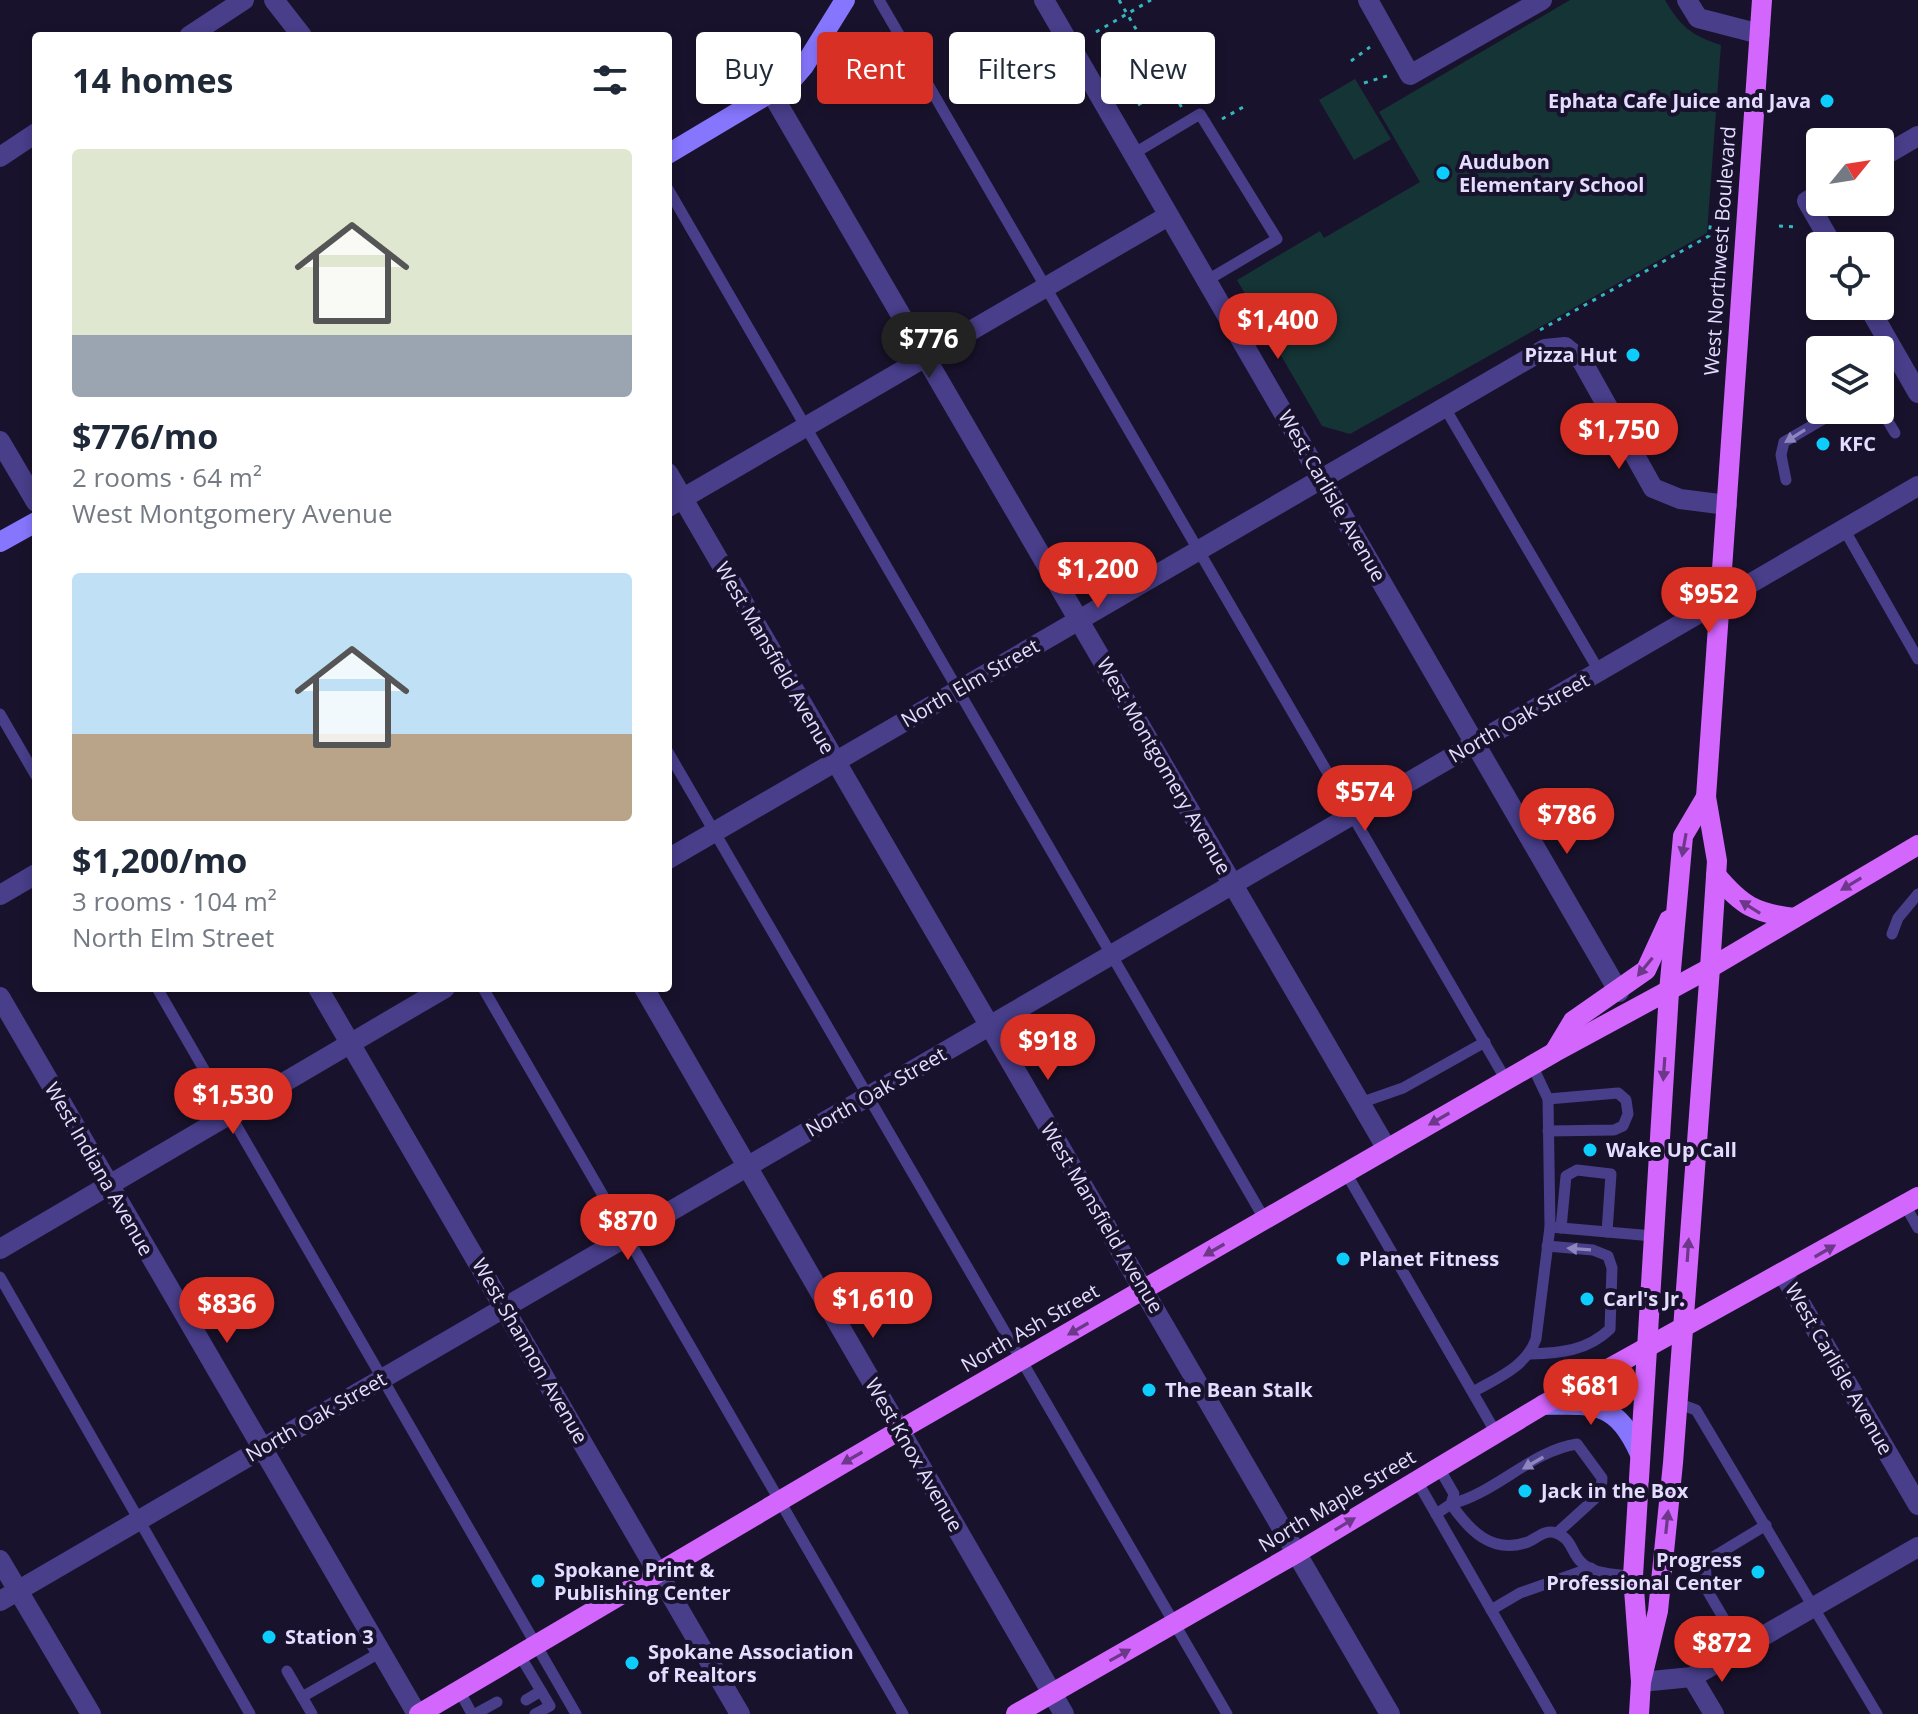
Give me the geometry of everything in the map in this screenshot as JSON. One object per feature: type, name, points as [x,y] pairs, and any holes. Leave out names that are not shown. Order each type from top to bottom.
[{"type":"main road","name":"West Northwest Boulevard","points":[[1706,797],[1762,0]]},
{"type":"main road","points":[[1641,1682],[1658,1611],[1710,968],[1716,875],[1706,797]]},
{"type":"main road","points":[[1639,1714],[1641,1682],[1633,1576],[1669,992],[1683,836],[1706,797]]},
{"type":"main road","name":"North Ash Street","points":[[418,1714],[900,1430],[1532,1065],[1669,992],[1918,845]]},
{"type":"main road","points":[[1716,875],[1735,898],[1761,914],[1794,918]]},
{"type":"main road","points":[[1555,1052],[1573,1021],[1619,992],[1646,970],[1678,898]]},
{"type":"main road","name":"North Maple Street","points":[[1016,1714],[1295,1554],[1543,1405],[1784,1275],[1911,1201]]},
{"type":"street","points":[[195,32],[244,0]]},
{"type":"street","points":[[274,0],[299,32]]},
{"type":"street","points":[[801,69],[845,0]]},
{"type":"street","name":"West Carlisle Avenue","points":[[1044,0],[1619,992]]},
{"type":"street","points":[[1368,0],[1403,76],[1535,2]]},
{"type":"street","points":[[1687,0],[1698,18],[1760,34]]},
{"type":"street","points":[[672,152],[755,104]]},
{"type":"street","name":"West Montgomery Avenue","points":[[778,104],[1387,1149]]},
{"type":"street","points":[[0,157],[32,136]]},
{"type":"street","points":[[1894,150],[1918,136]]},
{"type":"street","points":[[675,502],[1168,216]]},
{"type":"street","points":[[1876,320],[1918,393]]},
{"type":"street","points":[[1555,348],[1582,361],[1653,488],[1680,499],[1727,505]]},
{"type":"street","name":"North Elm Street","points":[[672,857],[1198,550],[1555,348]]},
{"type":"street","points":[[0,441],[32,495]]},
{"type":"street","name":"North Oak Street","points":[[9,1596],[1918,486]]},
{"type":"street","name":"West Mansfield Avenue","points":[[675,502],[835,762],[1146,1290],[1295,1554],[1390,1714]]},
{"type":"street","points":[[0,542],[32,524]]},
{"type":"street","points":[[0,895],[32,876]]},
{"type":"street","name":"West Shannon Avenue","points":[[320,992],[740,1714]]},
{"type":"street","points":[[0,1249],[438,992]]},
{"type":"street","name":"West Knox Avenue","points":[[646,992],[1064,1714]]},
{"type":"street","name":"West Indiana Avenue","points":[[0,997],[418,1714]]},
{"type":"street","name":"West Carlisle Avenue","points":[[1784,1275],[1918,1505]]},
{"type":"street","points":[[1543,1405],[1603,1407],[1626,1427],[1640,1454]]},
{"type":"street","points":[[1641,1682],[1692,1677],[1918,1547]]},
{"type":"street","points":[[0,1560],[9,1596],[91,1714]]},
{"type":"street","points":[[1692,1677],[1714,1714]]},
{"type":"lane","points":[[879,0],[1044,289],[1506,1080]]},
{"type":"lane","points":[[1133,154],[1200,114],[1277,239],[1206,281]]},
{"type":"lane","points":[[672,196],[1265,1220]]},
{"type":"lane","points":[[1445,408],[1599,671]]},
{"type":"lane","points":[[1786,480],[1781,455],[1784,442],[1815,424]]},
{"type":"lane","points":[[1890,424],[1895,433]]},
{"type":"lane","points":[[1844,529],[1918,659]]},
{"type":"lane","points":[[0,714],[32,769]]},
{"type":"lane","points":[[672,759],[1227,1714]]},
{"type":"lane","points":[[1892,934],[1898,918],[1918,894]]},
{"type":"lane","points":[[159,992],[383,1379],[527,1650],[576,1714]]},
{"type":"lane","points":[[485,992],[903,1714]]},
{"type":"lane","points":[[1360,1103],[1403,1088],[1485,1042]]},
{"type":"lane","points":[[1532,1065],[1548,1099],[1556,1227]]},
{"type":"lane","points":[[1548,1099],[1618,1093],[1626,1100],[1628,1114],[1623,1126],[1614,1130],[1548,1131]]},
{"type":"lane","points":[[1473,1392],[1511,1370],[1530,1354],[1536,1339],[1547,1246],[1556,1227],[1566,1176],[1577,1170],[1611,1174],[1607,1232]]},
{"type":"lane","points":[[1346,1173],[1496,1433]]},
{"type":"lane","points":[[1911,1201],[1918,1228]]},
{"type":"lane","points":[[1556,1227],[1653,1236]]},
{"type":"lane","points":[[1530,1354],[1566,1353],[1589,1344],[1610,1329],[1612,1268],[1608,1256],[1593,1250],[1547,1246]]},
{"type":"lane","points":[[0,1277],[250,1714]]},
{"type":"lane","points":[[1677,1403],[1696,1410],[1815,1605],[1877,1714]]},
{"type":"lane","points":[[1436,1514],[1451,1504],[1469,1500],[1552,1452],[1577,1444],[1602,1478],[1601,1493],[1557,1533]]},
{"type":"lane","points":[[1439,1468],[1454,1494],[1451,1504]]},
{"type":"lane","points":[[1417,1481],[1551,1714]]},
{"type":"lane","points":[[1451,1504],[1470,1530],[1486,1541],[1510,1546],[1547,1532],[1557,1533],[1570,1542],[1580,1561],[1591,1568],[1633,1576]]},
{"type":"lane","points":[[1741,1648],[1707,1590],[1705,1562],[1766,1525]]},
{"type":"lane","points":[[1491,1610],[1520,1593],[1591,1568]]},
{"type":"lane","points":[[527,1650],[534,1686],[550,1706],[535,1714]]},
{"type":"lane","points":[[302,1697],[381,1652]]},
{"type":"lane","points":[[287,1671],[312,1714]]},
{"type":"lane","points":[[526,1700],[534,1686]]},
{"type":"lane","points":[[459,1690],[474,1714],[497,1702]]},
{"type":"path","points":[[1119,0],[1138,32]]},
{"type":"path","points":[[1096,32],[1151,0]]},
{"type":"path","points":[[1351,61],[1370,47]]},
{"type":"path","points":[[1364,83],[1403,76]]},
{"type":"path","points":[[1183,104],[1193,118]]},
{"type":"path","points":[[1208,126],[1245,106]]},
{"type":"path","points":[[1555,348],[1536,332],[1709,236],[1711,220]]},
{"type":"green space","name":"Audubon Elementary School","points":[[1570,0],[1665,0],[1688,29],[1721,45],[1707,233],[1350,434],[1322,426],[1237,280],[1320,231],[1324,238],[1420,182],[1379,112]]},
{"type":"green space","points":[[1355,79],[1391,139],[1354,160],[1319,100]]},
{"type":"place","name":"Ephata Cafe Juice and Java","points":[[1827,101]]},
{"type":"place","name":"Audubon Elementary School","points":[[1443,173]]},
{"type":"place","name":"Pizza Hut","points":[[1633,355]]},
{"type":"place","name":"KFC","points":[[1823,444]]},
{"type":"place","name":"Wake Up Call","points":[[1590,1150]]},
{"type":"place","name":"Planet Fitness","points":[[1343,1259]]},
{"type":"place","name":"Carl's Jr.","points":[[1587,1299]]},
{"type":"place","name":"The Bean Stalk","points":[[1149,1390]]},
{"type":"place","name":"Jack in the Box","points":[[1525,1491]]},
{"type":"place","name":"Progress Professional Center","points":[[1758,1572]]},
{"type":"place","name":"Spokane Print & Publishing Center","points":[[538,1581]]},
{"type":"place","name":"Station 3","points":[[269,1637]]},
{"type":"place","name":"Spokane Association of Realtors","points":[[632,1663]]}]
